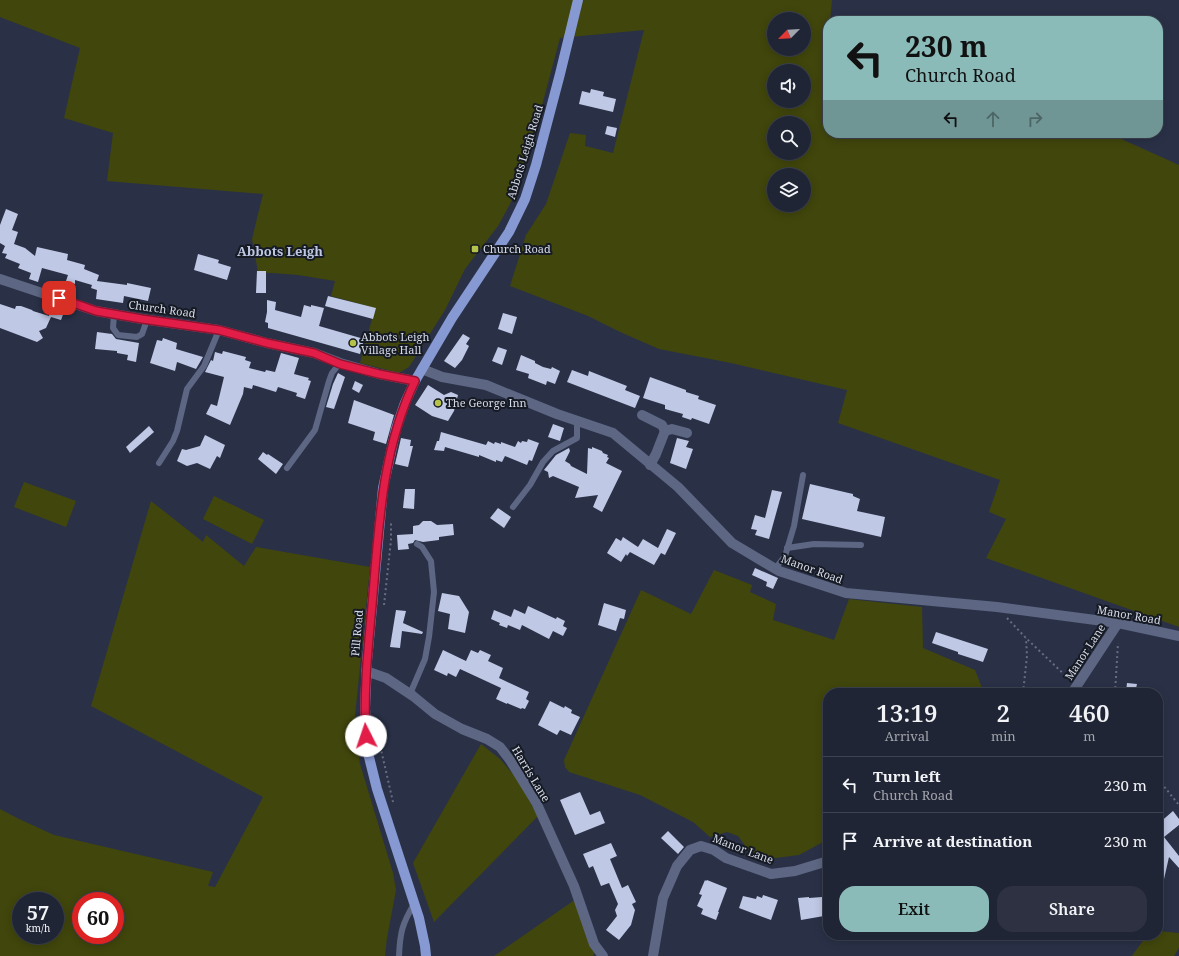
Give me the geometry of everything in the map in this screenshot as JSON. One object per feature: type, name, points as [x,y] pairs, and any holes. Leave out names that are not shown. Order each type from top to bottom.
[{"type":"main road","name":"Abbots Leigh Road","points":[[415,381],[452,318],[509,232],[525,199],[536,165],[578,0]]},
{"type":"main road","name":"Pill Road","points":[[415,381],[404,403],[402,420],[396,429],[383,488],[366,671],[365,708],[367,750],[377,789],[414,904],[425,946],[426,956]]},
{"type":"street","name":"Church Road","points":[[0,279],[96,311],[219,330],[267,343],[314,353],[340,364],[415,381]]},
{"type":"street","name":"Manor Road","points":[[422,369],[442,377],[486,385],[613,433],[678,487],[732,543],[779,572],[846,593],[997,607],[1118,623],[1179,636]]},
{"type":"street","points":[[642,415],[662,425],[665,431],[650,465]]},
{"type":"street","points":[[665,431],[672,430],[687,433]]},
{"type":"street","name":"Manor Lane","points":[[1076,688],[1118,623]]},
{"type":"street","name":"Harris Lane","points":[[366,671],[386,678],[410,694],[435,714],[462,729],[487,739],[500,747],[510,760],[536,802],[574,886],[594,944],[603,956]]},
{"type":"street","name":"Manor Lane","points":[[653,956],[662,898],[677,866],[690,850],[701,846],[714,850],[726,858],[770,874],[795,871],[823,863]]},
{"type":"lane","points":[[114,314],[113,328],[118,334],[137,337],[142,334],[147,320]]},
{"type":"lane","points":[[160,463],[178,432],[187,389],[204,366],[219,330]]},
{"type":"lane","points":[[287,468],[315,430],[332,373],[340,364]]},
{"type":"lane","points":[[513,507],[530,486],[544,462],[553,451],[577,438],[577,420]]},
{"type":"lane","points":[[775,569],[784,556],[794,526],[803,476]]},
{"type":"lane","points":[[410,694],[425,659],[430,637],[434,592],[431,561],[422,547],[417,544]]},
{"type":"lane","points":[[787,548],[814,544],[861,545]]},
{"type":"lane","points":[[399,956],[400,935],[405,919],[414,904]]},
{"type":"path","points":[[383,609],[391,540],[391,519]]},
{"type":"path","points":[[997,607],[1073,688]]},
{"type":"path","points":[[1115,688],[1118,623]]},
{"type":"path","points":[[1024,688],[1027,656],[1026,638]]},
{"type":"path","points":[[377,731],[393,803]]},
{"type":"path","points":[[1163,785],[1179,805]]},
{"type":"green space","points":[[0,0],[832,0],[830,16],[823,16],[823,138],[1119,138],[1179,165],[1179,627],[986,558],[1006,519],[989,512],[1000,480],[838,423],[847,390],[731,363],[659,349],[588,316],[510,286],[526,235],[546,204],[570,133],[586,135],[585,146],[613,153],[644,30],[560,38],[532,143],[521,178],[510,204],[498,226],[465,269],[445,310],[409,367],[399,373],[360,363],[375,308],[331,296],[335,281],[298,275],[258,272],[252,239],[263,194],[107,181],[113,133],[64,118],[80,48],[0,17]]},
{"type":"green space","points":[[24,482],[76,501],[66,527],[14,507]]},
{"type":"green space","points":[[214,496],[264,520],[252,544],[203,519]]},
{"type":"green space","points":[[151,501],[203,542],[206,535],[244,566],[256,547],[370,567],[354,726],[360,764],[393,873],[396,890],[385,956],[0,956],[0,809],[54,835],[213,872],[208,886],[215,887],[263,797],[91,706]]},
{"type":"green space","points":[[714,570],[752,585],[750,592],[776,604],[773,620],[834,640],[849,599],[922,607],[923,648],[975,670],[982,688],[823,688],[823,842],[799,855],[768,859],[749,851],[738,836],[727,832],[710,837],[693,822],[640,795],[569,772],[565,767],[564,760],[641,590],[691,614]]},
{"type":"green space","points":[[481,744],[500,759],[518,780],[538,816],[434,922],[413,863]]},
{"type":"green space","points":[[576,899],[596,951],[593,956],[494,956]]},
{"type":"green space","points":[[1163,931],[1179,933],[1179,948],[1174,956],[1132,956],[1143,940],[1163,940]]},
{"type":"building","points":[[591,89],[604,92],[603,96],[616,99],[613,112],[579,104],[582,91],[590,93]]},
{"type":"building","points":[[607,126],[617,128],[615,137],[605,134]]},
{"type":"building","points":[[6,209],[18,214],[12,230],[18,232],[14,244],[25,248],[35,256],[37,247],[68,254],[67,260],[85,265],[84,269],[99,275],[97,281],[127,285],[127,283],[151,288],[148,301],[124,296],[123,303],[96,299],[97,290],[91,288],[92,285],[75,280],[75,284],[66,281],[68,275],[42,268],[38,282],[29,279],[31,273],[18,268],[20,264],[5,258],[7,254],[2,253],[5,246],[0,243],[0,225]]},
{"type":"building","points":[[198,254],[219,260],[218,263],[231,267],[227,280],[194,270]]},
{"type":"building","points":[[257,271],[266,271],[266,293],[256,293]]},
{"type":"building","points":[[328,296],[376,308],[373,319],[325,306]]},
{"type":"building","points":[[267,300],[276,302],[275,310],[301,317],[304,305],[324,308],[319,326],[364,339],[360,354],[268,328],[268,323],[265,322]]},
{"type":"building","points":[[0,304],[15,309],[16,306],[21,306],[49,316],[51,307],[64,312],[61,320],[51,317],[46,328],[39,331],[43,338],[37,342],[0,328]]},
{"type":"building","points":[[503,313],[517,317],[512,334],[498,329]]},
{"type":"building","points":[[97,332],[112,334],[116,339],[139,343],[136,362],[127,360],[128,355],[117,353],[117,351],[95,349]]},
{"type":"building","points":[[463,334],[470,338],[466,344],[469,346],[462,360],[455,368],[444,361]]},
{"type":"building","points":[[163,338],[177,343],[176,349],[203,357],[196,369],[177,362],[175,371],[150,363],[157,340],[162,341]]},
{"type":"building","points":[[498,347],[507,350],[502,365],[492,361]]},
{"type":"building","points":[[223,351],[246,357],[245,360],[251,362],[249,368],[265,372],[266,370],[275,372],[281,353],[299,358],[294,374],[309,378],[308,380],[311,381],[305,399],[296,396],[297,393],[278,387],[276,392],[253,385],[252,389],[244,387],[243,394],[230,425],[206,414],[211,404],[217,406],[224,377],[205,372],[211,360],[213,361],[215,352],[222,354]]},
{"type":"building","points":[[521,355],[535,361],[535,363],[543,367],[551,369],[552,367],[560,371],[555,384],[547,381],[546,385],[528,378],[529,374],[516,370]]},
{"type":"building","points":[[572,370],[588,376],[589,371],[627,386],[625,390],[640,396],[635,408],[567,382]]},
{"type":"building","points":[[338,373],[345,377],[334,409],[326,407]]},
{"type":"building","points":[[650,377],[686,390],[686,392],[699,396],[698,399],[716,405],[709,424],[692,418],[691,420],[682,417],[683,414],[665,409],[665,405],[643,398]]},
{"type":"building","points":[[355,381],[363,385],[359,393],[352,389]]},
{"type":"building","name":"The George Inn","points":[[428,385],[444,395],[451,392],[458,395],[454,411],[448,421],[432,416],[415,405]]},
{"type":"building","points":[[354,400],[394,415],[386,444],[373,440],[375,432],[348,423]]},
{"type":"building","points":[[553,424],[564,428],[560,441],[548,437]]},
{"type":"building","points":[[149,426],[154,432],[130,453],[126,447]]},
{"type":"building","points":[[441,432],[486,445],[488,441],[494,444],[495,442],[501,444],[501,442],[515,447],[518,441],[521,443],[522,441],[527,442],[528,439],[539,443],[532,461],[529,460],[527,465],[505,456],[502,462],[496,460],[496,462],[479,455],[479,457],[445,447],[444,451],[434,450],[437,441],[439,441]]},
{"type":"building","points":[[205,435],[225,445],[220,458],[217,456],[210,469],[197,463],[187,466],[177,461],[182,449],[186,450],[200,446]]},
{"type":"building","points":[[401,438],[411,440],[410,446],[413,446],[408,467],[395,464]]},
{"type":"building","points":[[677,438],[689,441],[686,447],[693,449],[686,469],[670,463]]},
{"type":"building","points":[[592,447],[608,455],[607,457],[609,458],[606,463],[622,471],[602,512],[593,507],[598,495],[575,498],[579,487],[553,476],[549,478],[548,472],[544,470],[556,455],[569,448],[570,451],[565,461],[571,466],[587,474],[588,448],[592,449]]},
{"type":"building","points":[[263,452],[283,464],[276,474],[258,459]]},
{"type":"building","points":[[810,484],[853,494],[853,496],[860,499],[857,511],[885,517],[881,537],[802,519]]},
{"type":"building","points":[[405,489],[415,489],[414,509],[403,508]]},
{"type":"building","points":[[772,490],[782,492],[769,539],[755,535],[757,530],[751,529],[755,515],[765,518]]},
{"type":"building","points":[[498,508],[511,517],[504,528],[490,518]]},
{"type":"building","points":[[423,521],[431,521],[437,525],[453,524],[454,535],[439,537],[439,540],[423,542],[415,540],[413,543],[408,544],[409,549],[398,550],[397,535],[413,534],[413,526],[419,525]]},
{"type":"building","points":[[667,529],[676,533],[665,555],[661,553],[654,565],[630,552],[627,556],[626,554],[621,562],[607,553],[616,538],[621,541],[623,537],[638,547],[643,539],[658,548]]},
{"type":"building","points":[[755,568],[778,578],[773,589],[766,586],[767,582],[752,575]]},
{"type":"building","points":[[442,593],[459,596],[469,612],[465,633],[448,629],[450,614],[438,611]]},
{"type":"building","points":[[604,603],[626,610],[624,619],[620,618],[616,631],[598,625]]},
{"type":"building","points":[[528,606],[556,619],[557,617],[565,621],[563,626],[567,628],[563,636],[553,631],[549,639],[522,625],[520,630],[508,625],[507,628],[499,625],[500,623],[491,619],[494,610],[511,617],[514,609],[525,614]]},
{"type":"building","points":[[396,610],[406,611],[403,623],[423,632],[422,634],[402,631],[400,648],[390,647]]},
{"type":"building","points":[[936,632],[988,649],[983,662],[958,654],[958,652],[932,643]]},
{"type":"building","points":[[443,650],[466,661],[471,650],[478,653],[480,650],[491,655],[488,661],[503,668],[499,678],[529,692],[526,699],[529,701],[525,709],[521,709],[496,699],[501,688],[460,669],[456,677],[448,673],[447,676],[434,670]]},
{"type":"building","points":[[1127,683],[1137,684],[1136,688],[1126,688]]},
{"type":"building","points":[[550,701],[564,708],[565,706],[572,710],[571,713],[580,717],[571,735],[560,730],[557,735],[538,725]]},
{"type":"building","points":[[580,792],[590,815],[600,811],[605,823],[575,835],[560,800]]},
{"type":"building","points":[[1173,811],[1179,819],[1179,825],[1164,837],[1179,856],[1179,868],[1169,857],[1163,884],[1163,820]]},
{"type":"building","points":[[668,831],[684,847],[678,854],[661,838]]},
{"type":"building","points":[[611,843],[617,856],[610,859],[622,888],[628,885],[636,902],[632,904],[635,910],[631,925],[619,940],[606,930],[617,916],[615,910],[618,904],[609,883],[601,886],[593,866],[589,868],[583,854]]},
{"type":"building","points":[[705,880],[727,888],[716,920],[701,914],[703,909],[697,906],[702,895],[699,894]]},
{"type":"building","points":[[763,895],[778,900],[771,920],[739,908],[743,896],[756,899],[757,896],[762,898]]},
{"type":"building","points":[[822,897],[823,916],[801,920],[798,898]]},
{"type":"place","name":"Church Road","points":[[475,249]]},
{"type":"place","name":"Abbots Leigh Village Hall","points":[[353,343]]},
{"type":"place","name":"The George Inn","points":[[438,403]]},
{"type":"district","name":"Abbots Leigh","points":[[280,251]]},
{"type":"route","points":[[59,298],[96,311],[219,330],[267,343],[314,353],[340,364],[415,381],[404,403],[396,429],[383,488],[367,661],[365,708],[366,736]]}]
